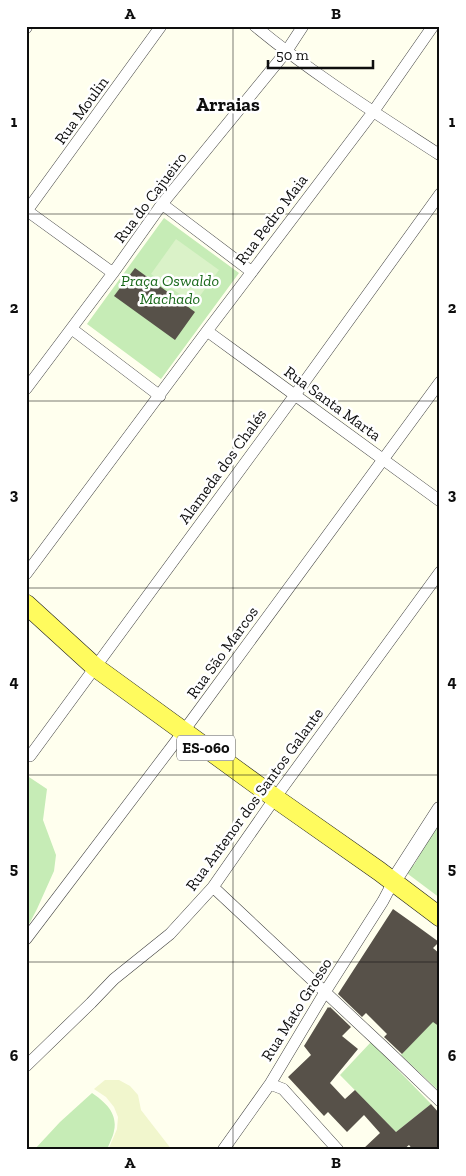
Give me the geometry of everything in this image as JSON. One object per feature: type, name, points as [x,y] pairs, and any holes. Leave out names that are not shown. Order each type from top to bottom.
[{"type":"main road","name":"ES-060","points":[[26,604],[95,667],[440,917]]},
{"type":"street","name":"Rua Moulin","points":[[27,211],[161,26]]},
{"type":"street","points":[[255,26],[286,52],[373,112],[440,155]]},
{"type":"street","name":"Rua do Cajueiro","points":[[26,389],[72,329],[162,204],[286,52],[303,26]]},
{"type":"street","name":"Rua Pedro Maia","points":[[26,574],[373,112],[433,26]]},
{"type":"street","name":"Alameda dos Chalés","points":[[30,756],[440,194]]},
{"type":"street","points":[[162,204],[252,272]]},
{"type":"street","points":[[27,211],[113,273]]},
{"type":"street","points":[[72,329],[160,396]]},
{"type":"street","name":"Rua Santa Marta","points":[[207,331],[440,501]]},
{"type":"street","name":"Rua São Marcos","points":[[26,939],[183,732],[440,382]]},
{"type":"street","name":"Rua Antenor dos Santos Galante","points":[[26,1066],[114,979],[170,934],[213,887],[275,798],[440,572]]},
{"type":"street","points":[[393,882],[440,809]]},
{"type":"street","name":"Rua Mato Grosso","points":[[223,1150],[270,1084],[393,882]]},
{"type":"street","points":[[213,887],[440,1101]]},
{"type":"street","points":[[270,1084],[283,1089],[338,1150]]},
{"type":"green space","name":"Praça Oswaldo Machado","points":[[164,218],[239,273],[161,379],[87,324]]},
{"type":"green space","points":[[176,239],[219,270],[194,304],[151,274]]},
{"type":"green space","points":[[26,775],[47,789],[43,820],[56,855],[54,871],[26,930]]},
{"type":"green space","points":[[440,820],[440,898],[408,874],[408,871],[411,863],[414,865]]},
{"type":"green space","points":[[433,1021],[440,1027],[440,1092],[401,1055]]},
{"type":"green space","points":[[371,1042],[431,1104],[396,1132],[340,1075]]},
{"type":"green space","points":[[105,1080],[119,1080],[130,1086],[138,1095],[141,1110],[172,1150],[108,1150],[117,1129],[118,1117],[114,1107],[106,1097],[94,1089]]},
{"type":"green space","points":[[92,1093],[106,1104],[114,1119],[115,1125],[107,1150],[34,1150],[60,1122]]},
{"type":"building","points":[[135,268],[195,312],[175,340],[114,296]]},
{"type":"building","points":[[393,909],[439,942],[433,948],[440,954],[440,1027],[433,1022],[402,1054],[384,1037],[387,1034],[366,1013],[362,1017],[338,994]]},
{"type":"building","points":[[328,1007],[351,1027],[342,1036],[358,1049],[330,1083],[345,1099],[355,1090],[396,1132],[431,1104],[440,1114],[440,1150],[413,1150],[409,1145],[403,1150],[362,1150],[380,1133],[364,1115],[347,1132],[328,1112],[324,1116],[288,1077],[311,1055],[304,1046]]},
{"type":"district","name":"Arraias","points":[[228,104]]}]
